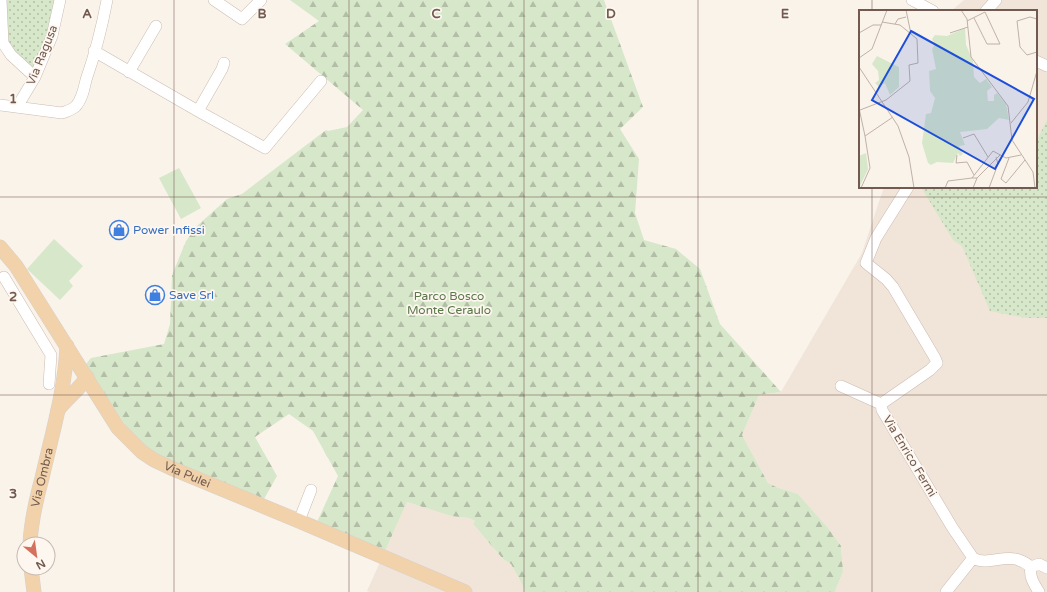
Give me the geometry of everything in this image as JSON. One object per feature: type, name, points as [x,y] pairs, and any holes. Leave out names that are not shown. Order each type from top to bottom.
[{"type":"main road","name":"Via Pulei","points":[[0,247],[16,266],[118,428],[142,452],[154,460],[465,592]]},
{"type":"main road","points":[[67,346],[67,392]]},
{"type":"main road","points":[[67,392],[81,386],[87,378]]},
{"type":"main road","points":[[67,392],[87,394],[100,399]]},
{"type":"main road","name":"Via Ombra","points":[[30,536],[35,504],[58,410],[67,392]]},
{"type":"main road","points":[[32,576],[34,592]]},
{"type":"street","points":[[1,0],[3,43],[11,55],[35,77]]},
{"type":"street","name":"Via Ragusa","points":[[17,107],[35,77],[52,36],[60,0]]},
{"type":"street","points":[[0,105],[62,113],[76,106],[80,99],[94,51],[103,19],[106,0]]},
{"type":"street","points":[[214,0],[242,19],[261,0]]},
{"type":"street","points":[[912,0],[931,10]]},
{"type":"street","points":[[987,10],[996,0]]},
{"type":"street","points":[[129,72],[156,26]]},
{"type":"street","points":[[94,51],[265,148],[321,81]]},
{"type":"street","points":[[1037,61],[1047,66]]},
{"type":"street","points":[[198,111],[224,63]]},
{"type":"street","name":"Via Enrico Fermi","points":[[907,188],[876,238],[866,263],[886,279],[893,287],[935,358],[936,363],[930,370],[881,404],[882,410],[952,527],[973,558]]},
{"type":"street","points":[[4,277],[51,355],[49,384]]},
{"type":"street","points":[[27,315],[41,306]]},
{"type":"street","points":[[841,386],[881,404]]},
{"type":"street","points":[[299,521],[311,490]]},
{"type":"street","points":[[946,592],[973,558],[978,561],[983,561],[1012,558],[1024,561],[1031,567]]},
{"type":"street","points":[[1031,567],[1039,564],[1047,568]]},
{"type":"street","points":[[1031,567],[1030,573],[1032,580],[1039,592]]},
{"type":"shaded area","points":[[964,0],[1047,0],[1047,592],[837,592],[835,591],[843,572],[841,546],[829,529],[798,494],[768,483],[742,435],[759,395],[781,392],[862,253],[884,188],[1037,188],[1037,10],[952,10]]},
{"type":"shaded area","points":[[407,502],[451,516],[469,518],[475,521],[473,524],[503,559],[511,564],[525,592],[367,591]]},
{"type":"green space","points":[[4,0],[56,0],[50,28],[34,69],[7,47]]},
{"type":"green space","name":"Parco Bosco Monte Ceraulo","points":[[290,0],[604,0],[643,107],[620,129],[639,159],[635,213],[644,240],[676,249],[700,269],[720,324],[781,392],[759,395],[742,435],[768,483],[798,494],[829,529],[841,546],[843,572],[835,591],[837,592],[525,592],[511,564],[503,559],[473,524],[475,521],[469,518],[451,516],[407,502],[385,551],[317,522],[338,476],[313,431],[289,414],[255,437],[277,476],[264,499],[164,458],[150,451],[131,434],[86,364],[91,358],[164,344],[170,324],[172,275],[186,241],[198,225],[227,199],[242,194],[326,130],[328,131],[347,127],[363,110],[285,44],[319,21]]},
{"type":"green space","points":[[1047,120],[1047,318],[1026,318],[990,311],[962,246],[953,240],[922,188],[1037,188],[1037,140]]},
{"type":"green space","points":[[179,168],[201,208],[181,219],[159,178]]},
{"type":"green space","points":[[54,239],[83,266],[69,281],[73,286],[60,300],[27,269]]},
{"type":"place","name":"Power Infissi","points":[[119,230]]},
{"type":"place","name":"Save Srl","points":[[155,295]]}]
